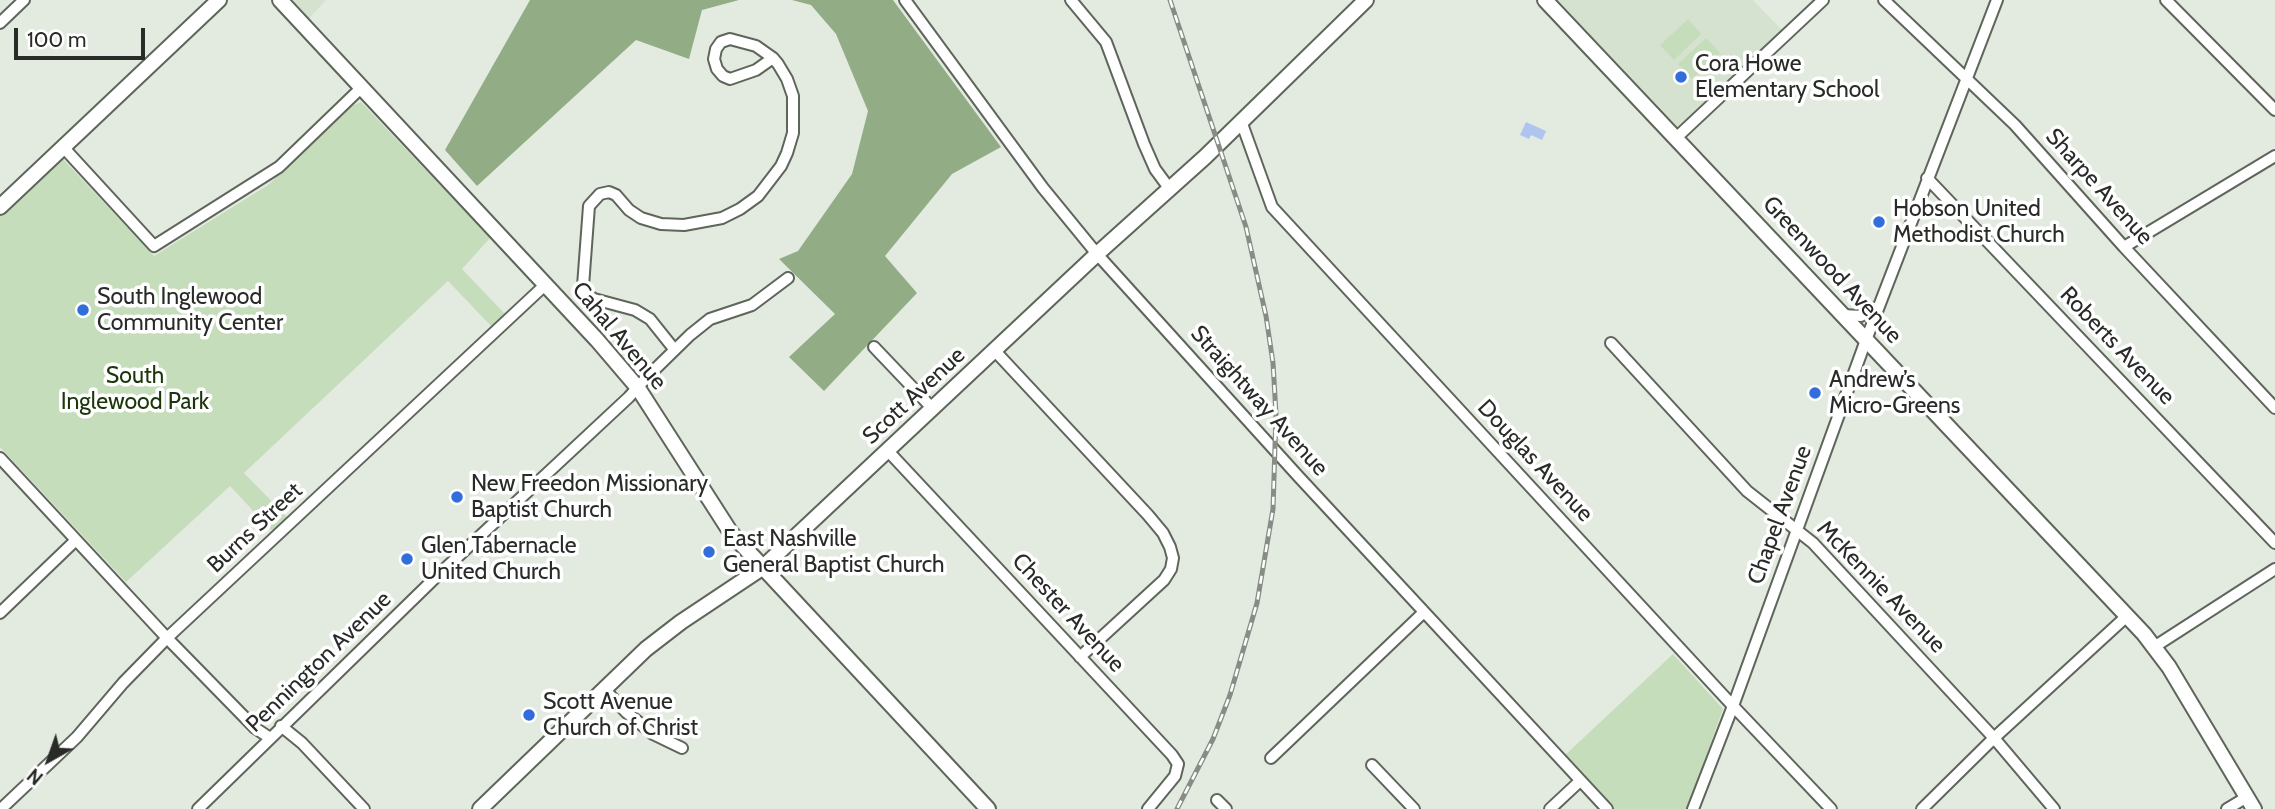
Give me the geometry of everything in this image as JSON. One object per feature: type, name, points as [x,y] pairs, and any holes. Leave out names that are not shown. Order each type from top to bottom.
[{"type":"street","points":[[0,23],[24,0]]},
{"type":"street","points":[[0,207],[219,0]]},
{"type":"street","name":"Cahal Avenue","points":[[280,0],[597,340],[638,388],[732,533],[988,809]]},
{"type":"street","name":"Straightway Avenue","points":[[905,0],[1044,188],[1097,254],[1606,809]]},
{"type":"street","points":[[1071,0],[1106,42],[1144,144],[1155,169],[1169,188]]},
{"type":"street","name":"Scott Avenue","points":[[481,809],[646,649],[762,568],[1241,121],[1366,0]]},
{"type":"street","name":"Greenwood Avenue","points":[[1545,0],[2128,615],[2154,647],[2251,803]]},
{"type":"street","points":[[1676,138],[1823,0]]},
{"type":"street","name":"Sharpe Avenue","points":[[1884,0],[2015,125],[2124,247],[2275,408]]},
{"type":"street","name":"Chapel Avenue","points":[[1693,809],[1866,340],[1997,0]]},
{"type":"street","points":[[2166,0],[2275,110]]},
{"type":"street","points":[[674,349],[650,319],[635,310],[594,299],[586,294],[583,286],[589,206],[600,194],[609,192],[617,195],[629,210],[641,218],[684,225],[722,218],[758,196],[781,166],[793,132],[793,96],[788,79],[773,58],[756,46],[730,39],[721,42],[716,49],[714,60],[717,69],[730,79],[757,70],[773,58]]},
{"type":"street","points":[[64,148],[154,246],[279,167],[362,88]]},
{"type":"street","name":"Douglas Avenue","points":[[1241,121],[1272,207],[1733,706],[1832,809]]},
{"type":"street","points":[[2124,247],[2275,156]]},
{"type":"street","name":"Roberts Avenue","points":[[1927,178],[2275,544]]},
{"type":"street","name":"Pennington Avenue","points":[[198,809],[281,726],[638,388],[674,349],[710,319],[752,305],[788,278]]},
{"type":"street","name":"Burns Street","points":[[1,809],[77,737],[123,683],[167,638],[545,285]]},
{"type":"street","points":[[1842,315],[1861,316],[1879,306]]},
{"type":"street","name":"McKennie Avenue","points":[[1611,343],[1747,491],[1813,543],[1994,738],[2054,809]]},
{"type":"street","points":[[874,347],[933,409]]},
{"type":"street","points":[[995,351],[1148,515],[1163,533],[1170,547],[1173,558],[1171,569],[1164,580],[1080,657]]},
{"type":"street","name":"Chester Avenue","points":[[888,451],[1172,755],[1178,764],[1175,776],[1148,809]]},
{"type":"street","points":[[0,458],[167,638],[254,728],[270,738]]},
{"type":"street","points":[[0,613],[76,540]]},
{"type":"street","points":[[2154,647],[2275,569]]},
{"type":"street","points":[[1271,758],[1424,612]]},
{"type":"street","points":[[1922,809],[1994,738],[2128,615]]},
{"type":"street","points":[[605,690],[653,734],[682,748]]},
{"type":"street","points":[[281,726],[302,743],[364,809]]},
{"type":"street","points":[[1372,765],[1414,809]]},
{"type":"street","points":[[1550,809],[1580,781]]},
{"type":"street","points":[[1217,800],[1226,809]]},
{"type":"street","points":[[2227,809],[2251,803]]},
{"type":"shaded area","points":[[280,0],[326,0],[303,25]]},
{"type":"shaded area","name":"Cora Howe Elementary School","points":[[1557,0],[1753,0],[1782,30],[1677,128]]},
{"type":"green space","points":[[530,0],[739,0],[702,10],[689,59],[636,40],[477,186],[445,150]]},
{"type":"green space","points":[[792,0],[893,0],[1001,147],[952,174],[885,256],[917,293],[824,391],[789,357],[835,314],[779,259],[798,251],[852,174],[868,111],[836,34],[811,5]]},
{"type":"green space","points":[[1688,19],[1701,34],[1674,60],[1660,45]]},
{"type":"green space","points":[[1706,38],[1720,53],[1692,79],[1678,64]]},
{"type":"green space","name":"South Inglewood Park","points":[[361,102],[490,238],[462,269],[506,315],[493,328],[448,281],[244,473],[288,518],[273,532],[230,486],[126,582],[0,447],[0,215],[62,158],[154,256],[268,185],[349,107]]},
{"type":"green space","points":[[1673,654],[1723,709],[1687,809],[1612,809],[1563,757]]},
{"type":"water","points":[[1526,122],[1546,131],[1542,140],[1531,135],[1529,139],[1520,135]]},
{"type":"railway","points":[[1170,0],[1246,227],[1266,316],[1273,363],[1276,414],[1273,509],[1257,603],[1230,695],[1213,739],[1177,809]]},
{"type":"place","name":"Cora Howe Elementary School","points":[[1681,77]]},
{"type":"place","name":"Hobson United Methodist Church","points":[[1879,222]]},
{"type":"place","name":"South Inglewood Community Center","points":[[83,310]]},
{"type":"place","name":"Andrew’s Micro-Greens","points":[[1815,393]]},
{"type":"place","name":"New Freedon Missionary Baptist Church","points":[[457,497]]},
{"type":"place","name":"East Nashville General Baptist Church","points":[[709,552]]},
{"type":"place","name":"Glen Tabernacle United Church","points":[[407,559]]},
{"type":"place","name":"Scott Avenue Church of Christ","points":[[529,715]]}]
